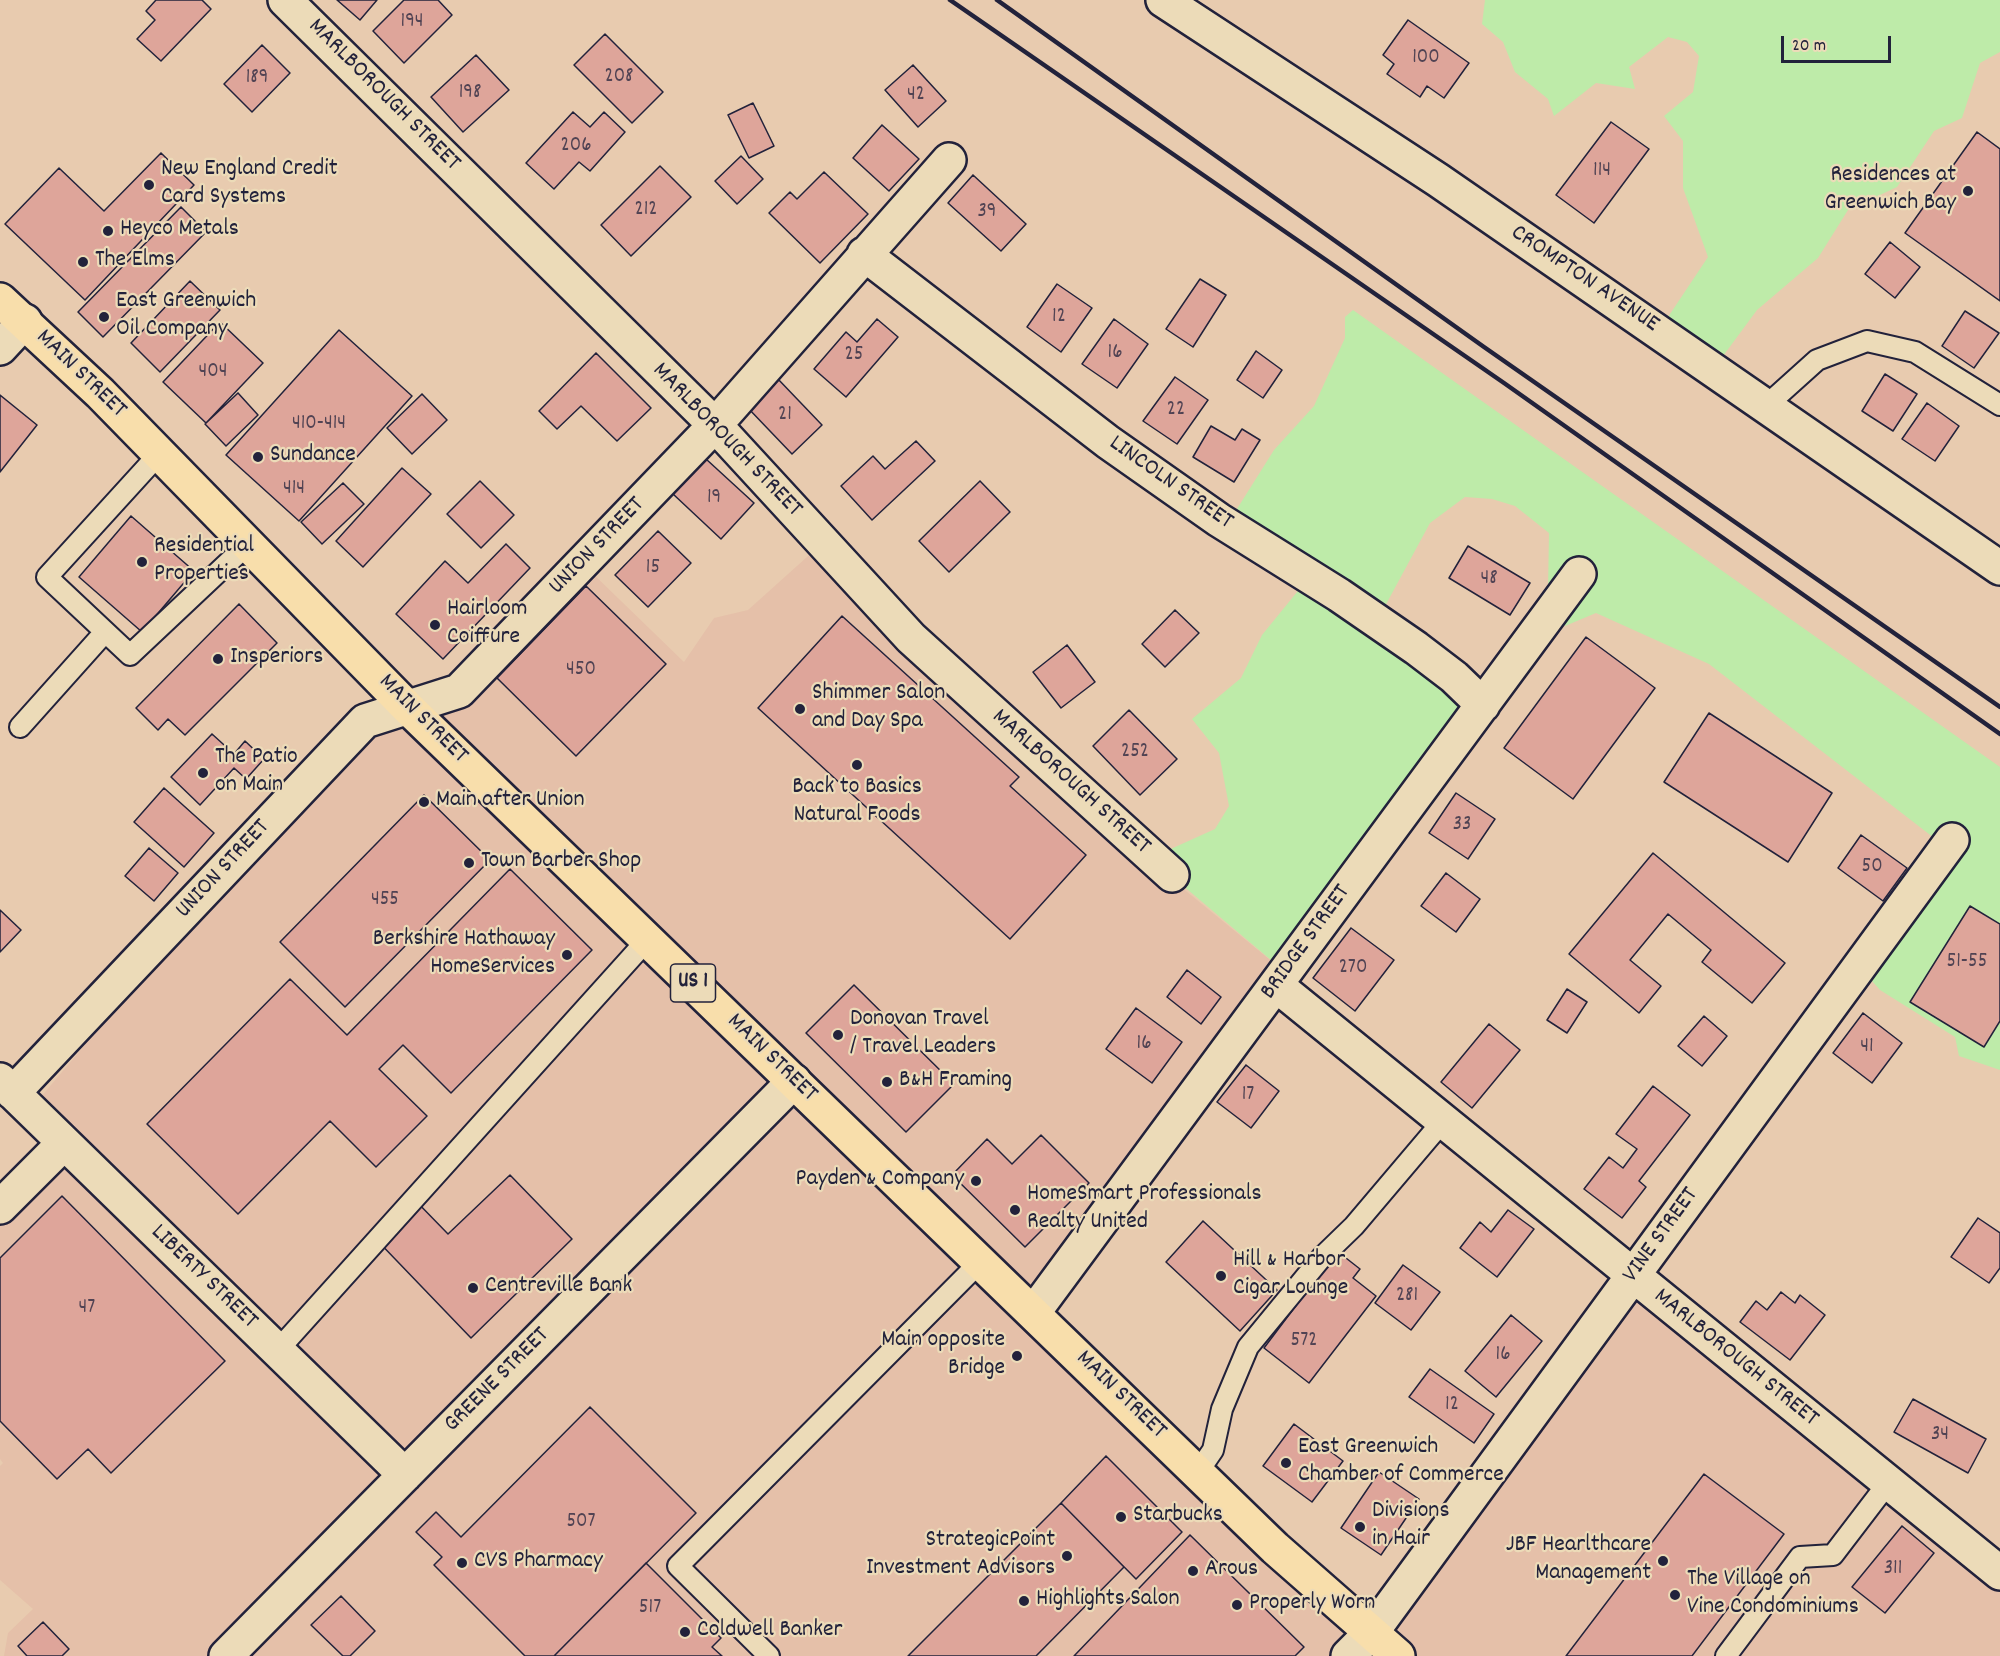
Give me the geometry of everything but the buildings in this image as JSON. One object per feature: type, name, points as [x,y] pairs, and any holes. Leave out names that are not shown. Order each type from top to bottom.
[{"type":"main road","name":"MAIN STREET","points":[[0,300],[25,321],[159,454],[407,706],[1275,1548],[1398,1656]]},
{"type":"street","name":"MARLBOROUGH STREET","points":[[285,0],[715,425],[911,638],[1172,875]]},
{"type":"street","name":"CROMPTON AVENUE","points":[[1163,0],[1438,180],[2000,568]]},
{"type":"street","name":"UNION STREET","points":[[7,1087],[365,721],[459,691],[715,425],[949,160]]},
{"type":"street","name":"LINCOLN STREET","points":[[864,254],[1108,442],[1219,520],[1340,595],[1416,648],[1483,705]]},
{"type":"street","points":[[0,348],[25,321]]},
{"type":"street","name":"BRIDGE STREET","points":[[1034,1312],[1579,574]]},
{"type":"street","name":"VINE STREET","points":[[1348,1656],[1372,1632],[1952,840]]},
{"type":"street","name":"MARLBOROUGH STREET","points":[[1276,985],[2000,1573]]},
{"type":"street","name":"GREENE STREET","points":[[226,1656],[794,1081]]},
{"type":"street","name":"LIBERTY STREET","points":[[7,1087],[405,1475]]},
{"type":"street","points":[[0,1207],[64,1143]]},
{"type":"lane","points":[[1767,405],[1817,360],[1867,341],[1915,352],[2000,405]]},
{"type":"lane","points":[[159,454],[47,577],[130,655],[248,544]]},
{"type":"lane","points":[[20,727],[105,632]]},
{"type":"lane","points":[[277,1350],[648,939]]},
{"type":"lane","points":[[1198,1472],[1213,1450],[1222,1409],[1248,1347],[1322,1257],[1354,1226],[1443,1121]]},
{"type":"lane","points":[[769,1656],[678,1566],[981,1262]]},
{"type":"lane","points":[[1726,1656],[1800,1557],[1833,1555],[1888,1483]]},
{"type":"shaded area","points":[[817,548],[1153,857],[1186,891],[1291,977],[1036,1305],[1391,1637],[1631,1298],[1644,1285],[2000,1562],[2000,1656],[4,1656],[8,1633],[33,1609],[0,1580],[0,1466],[3,1463],[0,1459],[0,1207],[56,1149],[35,1104],[132,989],[364,734],[423,710],[587,568],[684,662],[714,618],[748,610]]},
{"type":"green space","points":[[1485,0],[2000,0],[2000,52],[1980,63],[1962,118],[1934,131],[1897,187],[1848,210],[1818,258],[1757,310],[1712,371],[1658,332],[1708,257],[1683,188],[1683,141],[1664,116],[1693,92],[1699,56],[1687,42],[1668,37],[1629,67],[1635,89],[1596,83],[1554,116],[1548,99],[1515,72],[1503,42],[1482,24]]},
{"type":"green space","points":[[1353,310],[2000,767],[2000,1070],[1959,1056],[1955,1037],[1880,990],[1872,981],[1946,868],[1947,848],[1709,664],[1596,613],[1565,626],[1548,590],[1549,533],[1515,506],[1492,499],[1465,497],[1430,523],[1384,608],[1476,702],[1291,977],[1162,868],[1153,857],[1215,829],[1229,806],[1219,753],[1192,719],[1241,678],[1262,635],[1306,581],[1230,520],[1274,450],[1314,406],[1345,338],[1345,317]]},
{"type":"railway","points":[[950,0],[1504,383],[2000,734]]},
{"type":"railway","points":[[997,0],[1484,347],[2000,707]]},
{"type":"place","name":"New England Credit Card Systems","points":[[149,185]]},
{"type":"place","name":"Residences at Greenwich Bay","points":[[1968,191]]},
{"type":"place","name":"Heyco Metals","points":[[108,231]]},
{"type":"place","name":"The Elms","points":[[83,262]]},
{"type":"place","name":"East Greenwich Oil Company","points":[[104,317]]},
{"type":"place","name":"Sundance","points":[[258,457]]},
{"type":"place","name":"Residential Properties","points":[[142,562]]},
{"type":"place","name":"Hairloom Coiffure","points":[[435,625]]},
{"type":"place","name":"Insperiors","points":[[218,659]]},
{"type":"place","name":"Shimmer Salon and Day Spa","points":[[800,709]]},
{"type":"place","name":"Back to Basics Natural Foods","points":[[857,765]]},
{"type":"place","name":"The Patio on Main","points":[[203,773]]},
{"type":"place","name":"Main after Union","points":[[424,802]]},
{"type":"place","name":"Town Barber Shop","points":[[469,863]]},
{"type":"place","name":"Berkshire Hathaway HomeServices","points":[[567,955]]},
{"type":"place","name":"Donovan Travel / Travel Leaders","points":[[838,1035]]},
{"type":"place","name":"B&H Framing","points":[[887,1082]]},
{"type":"place","name":"Payden & Company","points":[[976,1181]]},
{"type":"place","name":"HomeSmart Professionals Realty United","points":[[1015,1210]]},
{"type":"place","name":"Hill & Harbor Cigar Lounge","points":[[1221,1276]]},
{"type":"place","name":"Centreville Bank","points":[[473,1288]]},
{"type":"place","name":"Main opposite Bridge","points":[[1017,1356]]},
{"type":"place","name":"East Greenwich Chamber of Commerce","points":[[1286,1463]]},
{"type":"place","name":"Starbucks","points":[[1121,1517]]},
{"type":"place","name":"Divisions in Hair","points":[[1360,1527]]},
{"type":"place","name":"StrategicPoint Investment Advisors","points":[[1067,1556]]},
{"type":"place","name":"JBF Hearlthcare Management","points":[[1663,1561]]},
{"type":"place","name":"CVS Pharmacy","points":[[462,1563]]},
{"type":"place","name":"Arous","points":[[1193,1571]]},
{"type":"place","name":"The Village on Vine Condominiums","points":[[1675,1595]]},
{"type":"place","name":"Highlights Salon","points":[[1024,1601]]},
{"type":"place","name":"Properly Worn","points":[[1237,1605]]},
{"type":"place","name":"Coldwell Banker","points":[[685,1632]]}]
